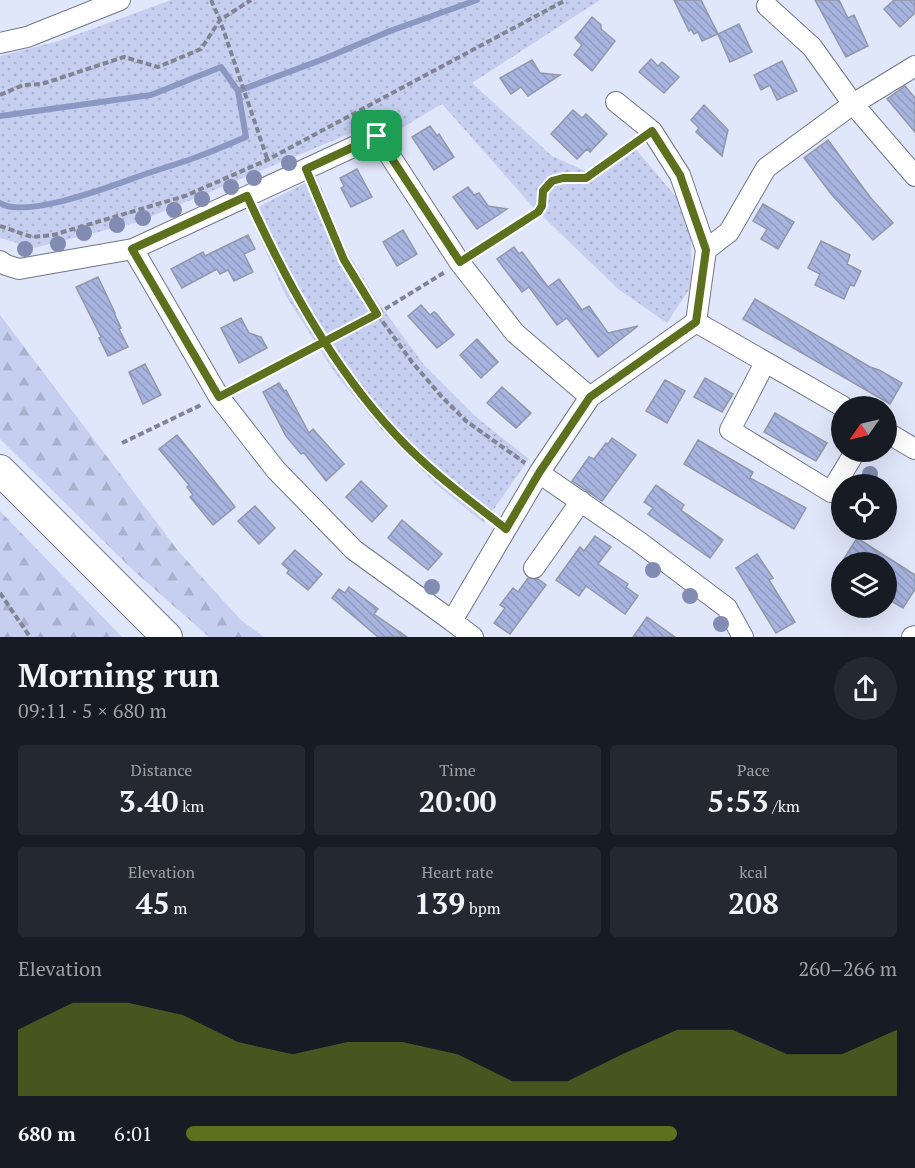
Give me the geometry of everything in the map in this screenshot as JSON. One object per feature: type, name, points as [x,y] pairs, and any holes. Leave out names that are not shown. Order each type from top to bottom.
[{"type":"main road","points":[[0,471],[167,637]]},
{"type":"street","points":[[0,43],[27,38],[120,0]]},
{"type":"street","points":[[767,6],[812,47],[853,104],[915,176]]},
{"type":"street","points":[[706,250],[729,232],[766,168],[853,104],[915,66]]},
{"type":"street","points":[[452,621],[539,473],[590,397],[696,322],[706,250],[680,175],[652,131],[616,102]]},
{"type":"street","points":[[3,263],[19,269],[132,249],[377,136],[460,262],[515,333],[590,397]]},
{"type":"street","points":[[132,249],[219,397],[276,470],[354,550],[472,637]]},
{"type":"street","points":[[696,322],[831,400]]},
{"type":"street","points":[[765,363],[730,430],[831,492],[849,462]]},
{"type":"street","points":[[897,438],[915,449]]},
{"type":"street","points":[[539,473],[638,541],[727,608],[743,637]]},
{"type":"street","points":[[534,568],[581,501]]},
{"type":"path","points":[[211,0],[276,182]]},
{"type":"path","points":[[0,95],[23,86],[42,84],[124,57],[158,67],[201,49],[220,20],[251,0]]},
{"type":"path","points":[[0,226],[32,237],[53,235],[185,196],[267,160],[566,0]]},
{"type":"path","points":[[122,443],[219,397],[377,314],[538,212],[542,206],[543,191],[552,181],[563,178],[586,178],[652,131]]},
{"type":"path","points":[[306,169],[344,260],[377,314],[412,362],[466,421],[539,473]]},
{"type":"path","points":[[247,196],[292,289],[348,377],[396,435],[430,469],[506,529]]},
{"type":"path","points":[[0,593],[30,637]]},
{"type":"green space","points":[[171,0],[600,0],[472,83],[552,156],[585,171],[629,141],[676,197],[691,239],[692,285],[667,323],[618,289],[532,206],[442,104],[390,135],[380,121],[138,222],[34,248],[0,238],[0,56],[59,41]]},
{"type":"green space","points":[[317,177],[345,248],[378,302],[424,365],[476,417],[529,459],[484,523],[437,485],[379,427],[337,376],[286,296],[248,212]]},
{"type":"green space","points":[[0,315],[179,552],[241,620],[264,637],[209,637],[135,572],[0,439]]},
{"type":"green space","points":[[0,511],[122,637],[0,637]]},
{"type":"building","points":[[674,0],[701,0],[718,34],[702,41],[698,32],[694,34],[691,29],[689,31]]},
{"type":"building","points":[[815,0],[839,0],[848,18],[854,15],[868,46],[846,57]]},
{"type":"building","points":[[894,0],[915,0],[915,13],[900,27],[884,9]]},
{"type":"building","points":[[592,17],[601,25],[601,29],[615,41],[592,71],[574,55],[582,45],[575,38]]},
{"type":"building","points":[[739,24],[752,52],[730,62],[718,34]]},
{"type":"building","points":[[651,59],[658,66],[662,62],[679,77],[664,93],[639,72]]},
{"type":"building","points":[[532,60],[540,73],[560,75],[528,96],[521,87],[511,94],[500,78]]},
{"type":"building","points":[[782,61],[797,91],[777,100],[770,85],[761,90],[754,75]]},
{"type":"building","points":[[905,86],[915,98],[915,132],[887,99]]},
{"type":"building","points":[[704,105],[728,130],[722,156],[696,132],[699,128],[691,120]]},
{"type":"building","points":[[573,110],[582,118],[586,114],[607,134],[590,152],[587,149],[577,159],[551,134]]},
{"type":"building","points":[[430,126],[437,136],[439,134],[454,157],[434,170],[412,137]]},
{"type":"building","points":[[828,140],[870,197],[893,223],[873,240],[832,195],[804,158]]},
{"type":"building","points":[[357,169],[372,197],[351,207],[341,188],[344,186],[340,178]]},
{"type":"building","points":[[468,187],[474,195],[479,193],[488,206],[507,209],[477,229],[453,197]]},
{"type":"building","points":[[763,204],[794,222],[778,249],[761,239],[767,229],[753,221]]},
{"type":"building","points":[[403,230],[417,254],[397,266],[383,242]]},
{"type":"building","points":[[248,235],[255,249],[244,254],[253,272],[234,281],[228,270],[220,274],[217,269],[182,288],[171,269],[203,252],[205,256]]},
{"type":"building","points":[[821,241],[850,255],[847,264],[861,271],[854,286],[850,285],[844,299],[815,285],[820,274],[808,268]]},
{"type":"building","points":[[514,247],[519,254],[522,252],[548,287],[559,279],[582,310],[589,306],[608,333],[638,326],[598,357],[567,318],[557,325],[529,287],[522,292],[497,259]]},
{"type":"building","points":[[98,277],[128,347],[108,356],[76,287]]},
{"type":"building","points":[[755,299],[870,367],[902,383],[895,396],[876,396],[743,319]]},
{"type":"building","points":[[421,305],[430,315],[436,313],[454,335],[437,348],[408,316]]},
{"type":"building","points":[[241,318],[249,333],[261,337],[267,348],[239,363],[221,328]]},
{"type":"building","points":[[477,339],[498,362],[481,378],[460,355]]},
{"type":"building","points":[[145,364],[161,395],[143,404],[129,372]]},
{"type":"building","points":[[705,378],[733,394],[722,412],[694,397]]},
{"type":"building","points":[[665,380],[685,391],[667,423],[646,411]]},
{"type":"building","points":[[279,383],[284,391],[286,390],[309,433],[313,429],[344,464],[326,481],[304,453],[301,454],[286,436],[263,392]]},
{"type":"building","points":[[502,387],[531,413],[516,428],[487,403]]},
{"type":"building","points":[[775,413],[827,443],[816,461],[764,432]]},
{"type":"building","points":[[177,435],[235,507],[213,525],[190,497],[193,495],[187,487],[189,485],[159,449]]},
{"type":"building","points":[[612,438],[636,455],[602,501],[572,481],[589,457],[594,459]]},
{"type":"building","points":[[698,440],[753,472],[750,478],[806,508],[794,529],[684,464]]},
{"type":"building","points":[[361,481],[387,506],[372,522],[346,497]]},
{"type":"building","points":[[656,485],[684,505],[681,510],[723,540],[710,558],[648,514],[653,508],[644,502]]},
{"type":"building","points":[[255,506],[275,528],[259,544],[238,521]]},
{"type":"building","points":[[402,520],[442,554],[428,570],[388,538]]},
{"type":"building","points":[[595,536],[611,547],[598,564],[628,584],[626,587],[638,596],[625,614],[586,586],[579,596],[556,580],[580,547],[584,551]]},
{"type":"building","points":[[856,540],[860,540],[879,552],[848,552]]},
{"type":"building","points":[[295,550],[322,574],[308,590],[287,573],[289,570],[282,564]]},
{"type":"building","points":[[757,554],[773,578],[769,580],[795,622],[776,633],[736,568]]},
{"type":"building","points":[[897,564],[915,575],[915,589],[903,608],[897,604]]},
{"type":"building","points":[[528,578],[538,579],[546,585],[510,634],[494,623],[505,608],[500,605],[513,588],[518,592]]},
{"type":"building","points":[[349,587],[378,609],[374,614],[407,637],[378,637],[332,598],[339,589],[345,593]]},
{"type":"building","points":[[647,617],[675,637],[633,637]]},
{"type":"waterway","points":[[238,91],[390,31],[477,0]]},
{"type":"waterway","points":[[0,116],[151,95],[221,67],[238,91],[246,137],[187,161],[67,200],[28,207],[12,207],[0,203]]},
{"type":"route","points":[[377,136],[306,169],[344,260],[377,314],[325,341],[219,397],[132,249],[247,196],[292,289],[325,341],[348,377],[372,408],[430,469],[506,529],[539,473],[590,397],[696,322],[706,250],[680,175],[652,131],[586,178],[563,178],[552,181],[543,191],[542,206],[538,212],[460,262],[377,136]]}]
